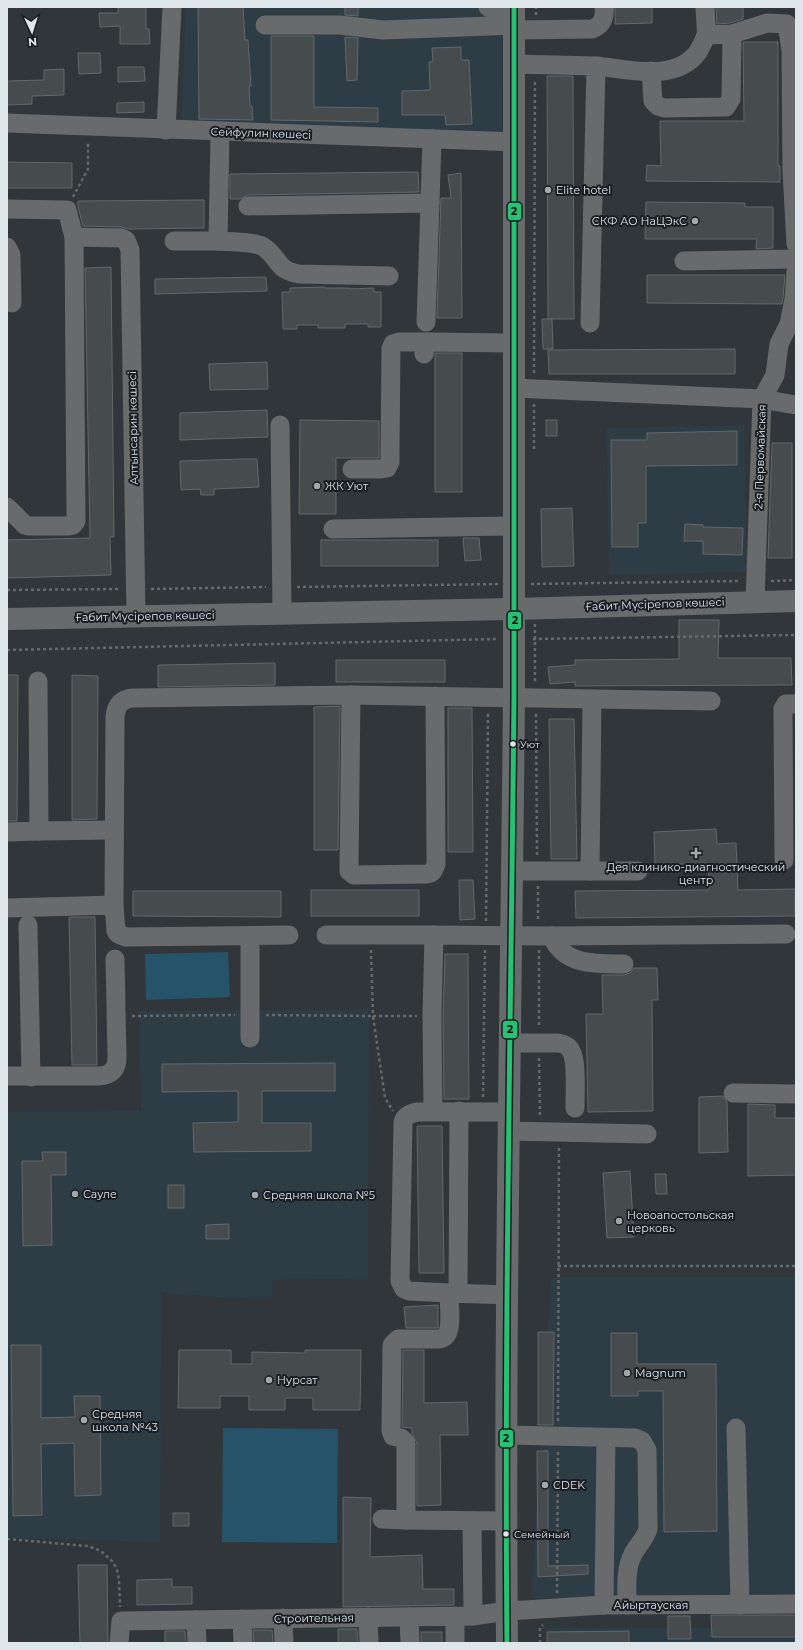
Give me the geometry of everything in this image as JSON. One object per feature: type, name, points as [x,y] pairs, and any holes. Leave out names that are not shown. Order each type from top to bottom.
[{"type":"main road","points":[[507,1643],[506,1521],[508,1122],[514,697],[525,639],[524,608],[514,526],[524,388],[514,343],[514,142],[525,64],[518,22]]},
{"type":"main road","name":"Ғабит Мүсірепов көшесі","points":[[7,619],[524,608],[755,591],[796,601]]},
{"type":"street","points":[[166,130],[172,7]]},
{"type":"street","points":[[488,7],[518,22]]},
{"type":"street","points":[[265,26],[340,25],[382,30],[518,22],[592,29],[602,24],[604,18],[604,7]]},
{"type":"street","points":[[525,64],[596,66],[651,72],[665,71],[678,67],[689,61],[702,45],[706,35],[705,7]]},
{"type":"street","points":[[706,35],[732,34],[767,15],[791,24],[796,244]]},
{"type":"street","points":[[651,72],[653,101],[658,106],[664,108],[726,107],[731,99],[732,34]]},
{"type":"street","points":[[590,323],[596,66]]},
{"type":"street","name":"Сейфулин көшесі","points":[[7,123],[514,142]]},
{"type":"street","points":[[218,241],[220,132]]},
{"type":"street","points":[[426,322],[432,139]]},
{"type":"street","points":[[248,206],[430,203]]},
{"type":"street","points":[[7,209],[67,210],[74,237],[76,521],[73,525],[69,526],[29,526],[25,525],[7,507]]},
{"type":"street","name":"Алтынсарин көшесі","points":[[74,237],[116,238],[126,240],[130,250],[136,616]]},
{"type":"street","points":[[174,241],[218,241],[261,246],[269,252],[282,268],[294,273],[389,276]]},
{"type":"street","points":[[7,247],[11,255],[12,304]]},
{"type":"street","points":[[684,261],[796,259]]},
{"type":"street","name":"2-я Первомайская","points":[[755,591],[762,399],[775,375],[779,344],[793,324],[796,272]]},
{"type":"street","points":[[352,469],[381,469],[386,468],[390,462],[391,349],[393,344],[399,342],[426,348],[514,343]]},
{"type":"street","points":[[524,388],[762,399],[796,405]]},
{"type":"street","points":[[280,425],[282,613]]},
{"type":"street","points":[[333,529],[514,526]]},
{"type":"street","points":[[38,681],[39,832]]},
{"type":"street","points":[[351,695],[349,871],[354,875],[427,874],[432,873],[434,870],[436,864],[435,696]]},
{"type":"street","points":[[289,935],[121,936],[118,934],[115,928],[114,905],[115,717],[117,706],[124,700],[133,698],[351,695],[711,701]]},
{"type":"street","points":[[590,871],[592,699]]},
{"type":"street","points":[[784,860],[783,709],[786,704],[796,704]]},
{"type":"street","points":[[7,832],[114,830]]},
{"type":"street","points":[[512,871],[638,871]]},
{"type":"street","points":[[7,908],[114,905]]},
{"type":"street","points":[[28,925],[31,1077]]},
{"type":"street","points":[[326,935],[545,936],[786,934]]},
{"type":"street","points":[[433,1111],[432,1016],[434,935]]},
{"type":"street","points":[[250,936],[250,1038]]},
{"type":"street","points":[[545,936],[568,956],[577,960],[595,964],[624,964]]},
{"type":"street","points":[[7,1076],[99,1076],[110,1074],[115,1068],[117,1061],[115,959]]},
{"type":"street","points":[[509,1043],[563,1044],[571,1050],[574,1060],[575,1108]]},
{"type":"street","points":[[733,1093],[796,1094]]},
{"type":"street","points":[[508,1295],[409,1291],[404,1289],[400,1281],[402,1126],[404,1119],[409,1114],[433,1111],[483,1111],[508,1122],[550,1132],[646,1134]]},
{"type":"street","points":[[406,1520],[406,1443],[401,1438],[393,1436],[391,1431],[392,1345],[398,1339],[439,1339],[445,1338],[448,1333],[453,1293],[459,1111]]},
{"type":"street","points":[[736,1428],[740,1605]]},
{"type":"street","points":[[507,1435],[638,1439],[642,1441],[646,1447],[648,1457],[648,1529],[629,1564],[627,1605]]},
{"type":"street","points":[[604,1605],[606,1438]]},
{"type":"street","points":[[382,1520],[506,1521]]},
{"type":"street","points":[[456,1643],[464,1616],[472,1521]]},
{"type":"street","name":"Айыртауская","points":[[507,1611],[604,1605],[796,1604]]},
{"type":"street","name":"Строительная","points":[[121,1621],[464,1616],[507,1611]]},
{"type":"street","points":[[368,1617],[369,1643]]},
{"type":"street","points":[[409,1617],[410,1643]]},
{"type":"street","points":[[283,1618],[284,1643]]},
{"type":"street","points":[[242,1619],[243,1643]]},
{"type":"street","points":[[196,1620],[197,1643]]},
{"type":"street","points":[[119,1643],[121,1621]]},
{"type":"path","points":[[518,22],[536,7]]},
{"type":"path","points":[[525,64],[524,388],[534,451]]},
{"type":"path","points":[[67,210],[88,169],[88,126]]},
{"type":"path","points":[[571,583],[755,591],[796,580]]},
{"type":"path","points":[[534,584],[524,608],[525,639],[536,698],[537,871],[545,936],[539,1044],[540,1125],[559,1138],[557,1608],[540,1628],[540,1643]]},
{"type":"path","points":[[7,650],[796,635]]},
{"type":"path","points":[[483,1111],[488,697]]},
{"type":"path","points":[[370,935],[373,1016],[385,1098],[402,1126]]},
{"type":"path","points":[[116,1016],[432,1016]]},
{"type":"path","points":[[558,1266],[796,1266]]},
{"type":"path","points":[[7,1539],[88,1546],[101,1551],[113,1562],[117,1570],[119,1579],[121,1621]]},
{"type":"shaded area","points":[[186,7],[503,7],[502,132],[181,122]]},
{"type":"shaded area","points":[[744,425],[747,572],[609,575],[606,428]]},
{"type":"shaded area","points":[[228,952],[230,997],[146,1000],[145,954]]},
{"type":"shaded area","points":[[369,1009],[368,1279],[273,1280],[273,1298],[219,1297],[162,1292],[160,1542],[7,1538],[7,1112],[141,1111],[139,1011]]},
{"type":"shaded area","points":[[551,1277],[796,1277],[796,1599],[531,1598]]},
{"type":"shaded area","points":[[223,1428],[338,1429],[337,1543],[222,1542]]},
{"type":"shaded area","points":[[549,1628],[796,1628],[796,1643],[549,1643]]},
{"type":"building","points":[[118,7],[146,7],[146,29],[149,29],[150,44],[120,44],[120,26],[100,27],[99,13],[118,13]]},
{"type":"building","points":[[198,7],[243,7],[245,40],[248,40],[251,86],[249,86],[250,106],[252,106],[253,120],[199,119]]},
{"type":"building","points":[[345,7],[358,7],[358,16],[345,15]]},
{"type":"building","points":[[615,7],[652,7],[652,23],[615,24]]},
{"type":"building","points":[[716,7],[743,7],[743,19],[730,23],[717,24]]},
{"type":"building","points":[[271,36],[314,36],[314,107],[378,108],[378,122],[271,120]]},
{"type":"building","points":[[345,37],[358,38],[357,80],[347,81]]},
{"type":"building","points":[[743,42],[778,42],[778,166],[780,166],[780,182],[646,181],[647,165],[661,166],[660,121],[744,121]]},
{"type":"building","points":[[461,47],[461,60],[469,60],[472,124],[446,125],[445,115],[402,115],[402,91],[430,90],[429,62],[433,62],[432,48]]},
{"type":"building","points":[[78,53],[100,53],[101,73],[79,74]]},
{"type":"building","points":[[118,67],[144,67],[145,81],[118,82]]},
{"type":"building","points":[[64,69],[64,95],[32,96],[32,104],[7,105],[7,81],[44,80],[44,70]]},
{"type":"building","points":[[547,76],[573,76],[574,319],[548,319]]},
{"type":"building","points":[[144,102],[144,112],[117,113],[117,103]]},
{"type":"building","points":[[7,162],[72,163],[72,188],[7,188]]},
{"type":"building","points":[[418,172],[419,192],[248,195],[240,199],[230,199],[230,174]]},
{"type":"building","points":[[461,173],[462,318],[437,318],[441,198],[451,198],[448,175]]},
{"type":"building","points":[[204,200],[204,228],[128,229],[121,227],[83,226],[78,207],[78,201]]},
{"type":"building","name":"СКФ АО НаЦЭкС","points":[[646,202],[745,203],[745,207],[773,207],[773,248],[756,249],[757,239],[645,239]]},
{"type":"building","points":[[111,267],[114,537],[110,537],[111,575],[7,578],[7,540],[90,538],[85,268]]},
{"type":"building","points":[[647,275],[785,275],[782,304],[647,303]]},
{"type":"building","points":[[266,277],[267,291],[155,294],[155,279]]},
{"type":"building","points":[[325,287],[350,289],[373,288],[374,292],[381,292],[381,327],[368,327],[368,324],[345,324],[345,328],[318,328],[318,325],[297,325],[297,329],[283,329],[282,292],[290,292],[290,288]]},
{"type":"building","points":[[542,319],[552,319],[553,349],[543,349]]},
{"type":"building","points":[[735,349],[735,374],[549,374],[548,350]]},
{"type":"building","points":[[435,353],[462,353],[462,492],[435,492]]},
{"type":"building","points":[[267,362],[268,389],[210,390],[209,364]]},
{"type":"building","points":[[267,410],[268,437],[180,440],[180,413]]},
{"type":"building","name":"ЖК Уют","points":[[300,420],[379,421],[379,458],[336,458],[336,514],[299,514]]},
{"type":"building","points":[[546,420],[557,420],[557,436],[546,436]]},
{"type":"building","points":[[737,431],[737,465],[646,466],[646,523],[638,523],[638,547],[612,547],[611,440],[647,440],[647,433]]},
{"type":"building","points":[[772,443],[792,443],[792,558],[768,558]]},
{"type":"building","points":[[257,459],[259,487],[214,489],[214,495],[201,495],[200,489],[181,490],[180,461]]},
{"type":"building","points":[[572,508],[574,566],[542,567],[541,509]]},
{"type":"building","points":[[685,524],[703,525],[703,527],[743,528],[742,555],[703,554],[703,541],[684,541]]},
{"type":"building","points":[[463,538],[479,538],[481,560],[465,561]]},
{"type":"building","points":[[321,540],[438,540],[438,566],[321,566]]},
{"type":"building","points":[[679,620],[719,620],[718,658],[791,658],[792,685],[575,686],[575,682],[550,684],[548,667],[575,665],[575,660],[679,659]]},
{"type":"building","points":[[336,660],[445,660],[445,682],[336,682]]},
{"type":"building","points":[[275,663],[275,685],[158,687],[158,665]]},
{"type":"building","points":[[7,675],[18,675],[17,821],[7,821]]},
{"type":"building","points":[[72,675],[98,676],[97,819],[72,820]]},
{"type":"building","points":[[340,706],[338,850],[314,850],[314,707]]},
{"type":"building","points":[[448,708],[472,708],[473,852],[448,852]]},
{"type":"building","points":[[549,719],[574,719],[577,859],[551,859]]},
{"type":"building","points":[[716,829],[717,844],[736,843],[738,890],[795,889],[795,916],[576,918],[575,891],[709,890],[708,863],[655,865],[654,832]]},
{"type":"building","points":[[459,880],[473,880],[475,919],[460,920]]},
{"type":"building","points":[[311,890],[419,890],[419,916],[311,916]]},
{"type":"building","points":[[133,891],[281,891],[281,917],[133,916]]},
{"type":"building","points":[[69,917],[95,917],[97,1065],[72,1065]]},
{"type":"building","points":[[445,954],[468,954],[469,1099],[444,1099],[443,1016]]},
{"type":"building","points":[[634,968],[657,968],[658,1000],[652,1000],[653,1111],[588,1112],[586,1014],[603,1014],[602,975],[624,975],[630,973]]},
{"type":"building","points":[[335,1063],[335,1091],[262,1091],[262,1123],[311,1123],[311,1151],[194,1152],[193,1123],[238,1122],[238,1091],[162,1092],[162,1064]]},
{"type":"building","points":[[723,1096],[727,1102],[728,1152],[699,1153],[699,1097]]},
{"type":"building","points":[[748,1104],[775,1105],[775,1118],[796,1118],[796,1175],[748,1176]]},
{"type":"building","points":[[417,1126],[442,1126],[444,1273],[419,1273]]},
{"type":"building","points":[[42,1152],[66,1152],[66,1175],[51,1175],[52,1245],[23,1246],[22,1161],[43,1161]]},
{"type":"building","name":"Новоапостольская церковь","points":[[630,1171],[634,1237],[607,1238],[603,1173]]},
{"type":"building","points":[[655,1174],[666,1174],[667,1194],[656,1194]]},
{"type":"building","points":[[168,1185],[184,1185],[184,1208],[168,1208]]},
{"type":"building","points":[[229,1224],[229,1239],[206,1239],[206,1225]]},
{"type":"building","points":[[438,1305],[438,1328],[406,1328],[404,1307]]},
{"type":"building","points":[[538,1332],[554,1332],[553,1425],[538,1425]]},
{"type":"building","points":[[611,1333],[637,1333],[637,1364],[716,1364],[717,1531],[664,1532],[663,1391],[638,1391],[638,1396],[611,1396]]},
{"type":"building","points":[[11,1345],[41,1345],[41,1418],[75,1417],[74,1396],[100,1396],[101,1495],[75,1496],[74,1443],[41,1444],[42,1515],[13,1516]]},
{"type":"building","name":"Нурсат","points":[[179,1350],[231,1350],[231,1364],[252,1364],[252,1352],[305,1353],[305,1350],[361,1350],[360,1410],[313,1410],[313,1398],[285,1398],[285,1410],[249,1410],[249,1396],[220,1396],[220,1408],[178,1408]]},
{"type":"building","points":[[403,1350],[424,1350],[424,1403],[467,1402],[468,1435],[440,1435],[441,1505],[417,1506],[417,1443],[412,1434],[412,1428],[402,1427]]},
{"type":"building","points":[[537,1451],[548,1451],[548,1566],[588,1565],[588,1574],[538,1577]]},
{"type":"building","points":[[343,1497],[371,1498],[370,1557],[422,1555],[423,1589],[454,1589],[454,1605],[343,1607]]},
{"type":"building","points":[[173,1513],[189,1513],[189,1526],[173,1526]]},
{"type":"building","points":[[78,1565],[107,1565],[108,1643],[80,1643]]},
{"type":"building","points":[[172,1579],[172,1587],[192,1587],[192,1604],[137,1605],[137,1580]]},
{"type":"building","points":[[711,1615],[796,1615],[796,1637],[712,1637]]},
{"type":"building","points":[[668,1616],[690,1616],[691,1639],[668,1639]]},
{"type":"building","points":[[338,1629],[357,1629],[358,1643],[338,1643]]},
{"type":"building","points":[[253,1630],[272,1630],[273,1643],[254,1643]]},
{"type":"building","points":[[165,1631],[185,1631],[186,1643],[165,1643]]},
{"type":"building","points":[[629,1631],[629,1643],[547,1643],[547,1632]]},
{"type":"building","points":[[421,1632],[442,1632],[442,1643],[421,1643]]},
{"type":"transit line","name":"2","points":[[507,1643],[506,1407],[515,611],[514,7]]},
{"type":"place","name":"Elite hotel","points":[[548,190]]},
{"type":"place","name":"СКФ АО НаЦЭкС","points":[[695,221]]},
{"type":"place","name":"ЖК Уют","points":[[317,486]]},
{"type":"place","name":"Уют","points":[[513,744]]},
{"type":"place","name":"Дея клинико-диагностический центр","points":[[696,853]]},
{"type":"place","name":"Сауле","points":[[75,1194]]},
{"type":"place","name":"Средняя школа №5","points":[[255,1195]]},
{"type":"place","name":"Новоапостольская церковь","points":[[619,1221]]},
{"type":"place","name":"Magnum","points":[[627,1373]]},
{"type":"place","name":"Нурсат","points":[[269,1380]]},
{"type":"place","name":"Средняя школа №43","points":[[84,1420]]},
{"type":"place","name":"CDEK","points":[[545,1485]]},
{"type":"place","name":"Семейный","points":[[506,1534]]}]
